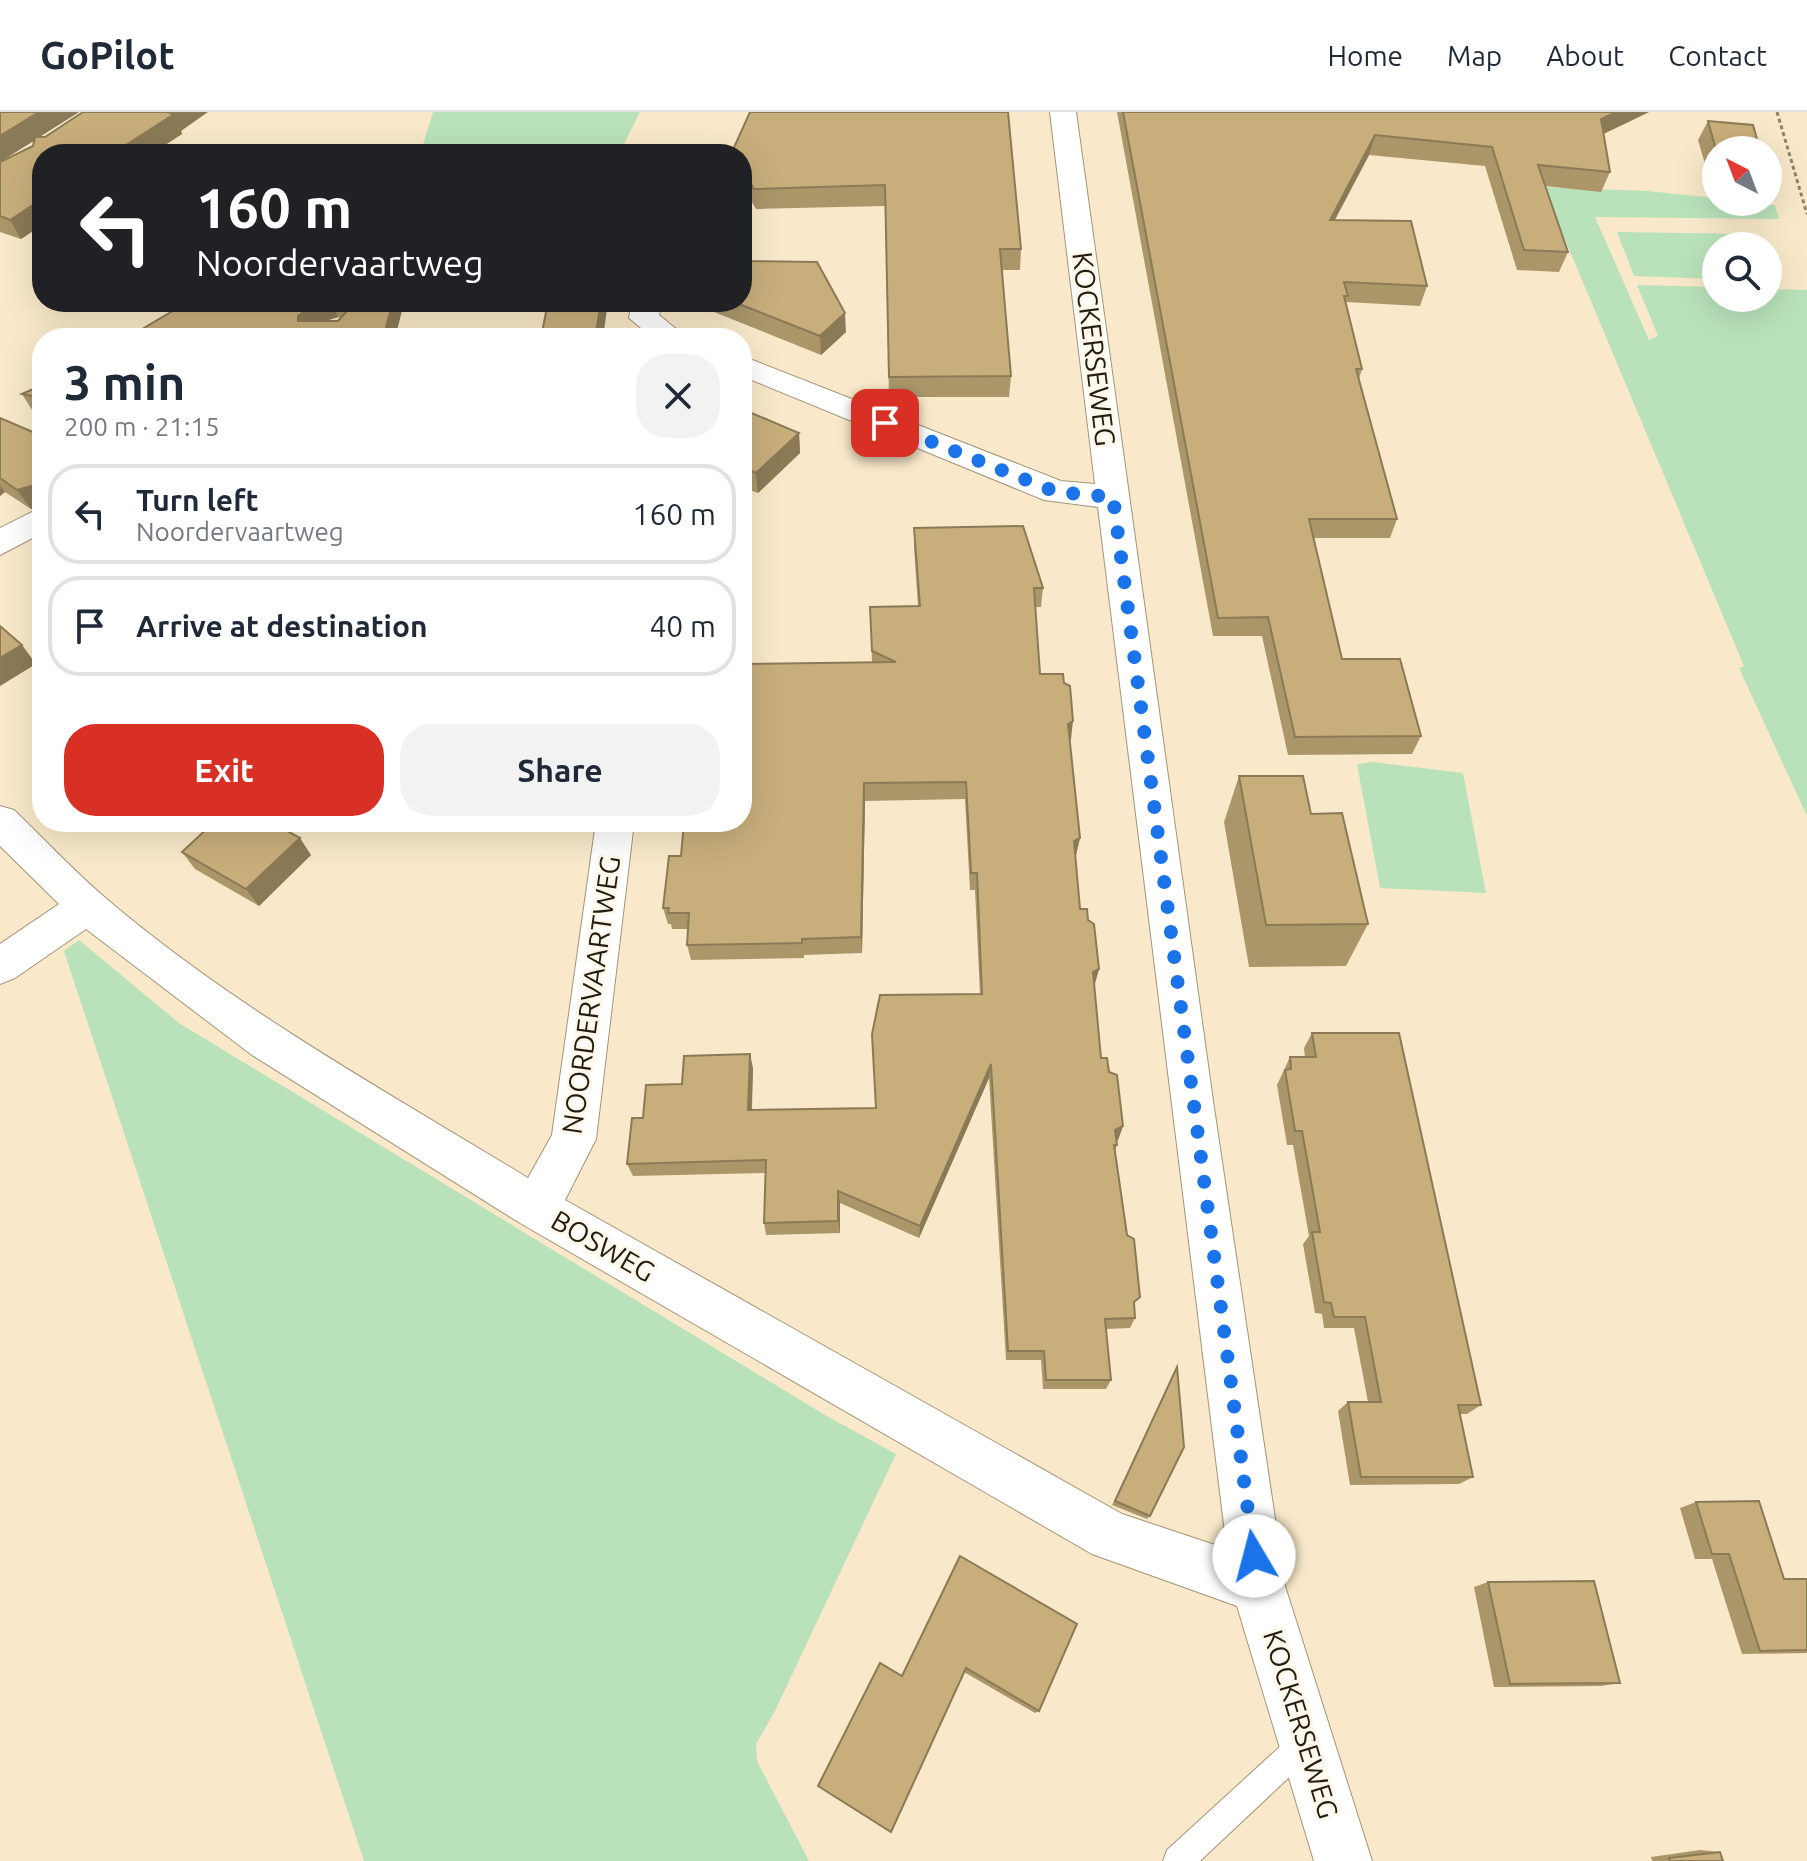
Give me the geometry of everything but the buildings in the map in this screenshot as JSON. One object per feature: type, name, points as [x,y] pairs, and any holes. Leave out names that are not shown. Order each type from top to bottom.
[{"type":"street","name":"KOCKERSEWEG","points":[[1063,112],[1258,1586],[1343,1861]]},
{"type":"street","points":[[645,312],[644,318],[658,328]]},
{"type":"street","points":[[752,369],[1056,492],[1113,497]]},
{"type":"street","points":[[0,543],[32,524]]},
{"type":"street","name":"BOSWEG","points":[[0,821],[87,906],[267,1042],[536,1208],[1110,1536],[1258,1586]]},
{"type":"street","name":"NOORDERVAARTWEG","points":[[536,1208],[574,1139],[614,832]]},
{"type":"street","points":[[0,966],[87,906]]},
{"type":"lane","points":[[1178,1861],[1308,1740]]},
{"type":"path","points":[[1777,112],[1807,214]]},
{"type":"green space","points":[[433,112],[640,112],[624,144],[423,144]]},
{"type":"green space","points":[[1543,187],[1702,197],[1702,216],[1778,216],[1779,219],[1595,217],[1649,340],[1658,336],[1637,285],[1702,287],[1702,312],[1782,312],[1782,289],[1807,290],[1807,816],[1739,668],[1744,666]]},
{"type":"green space","points":[[1617,232],[1702,233],[1702,278],[1634,276]]},
{"type":"green space","points":[[1373,762],[1463,773],[1486,893],[1380,888],[1357,764]]},
{"type":"green space","points":[[79,940],[179,1023],[825,1415],[896,1454],[774,1713],[756,1744],[757,1761],[809,1861],[364,1861],[64,951]]},
{"type":"route","points":[[885,423],[1056,492],[1113,497],[1254,1556]]}]
